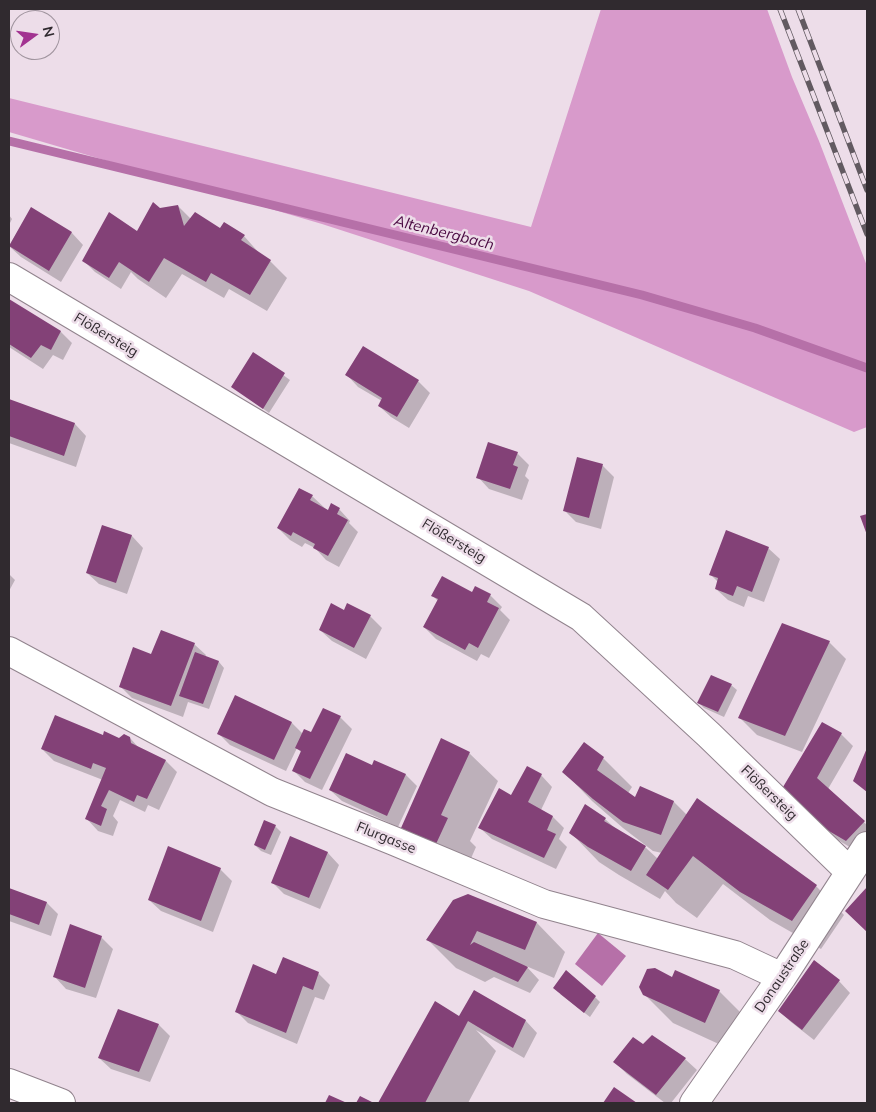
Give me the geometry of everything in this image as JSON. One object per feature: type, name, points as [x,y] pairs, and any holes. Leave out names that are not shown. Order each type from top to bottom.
[{"type":"street","name":"Flößersteig","points":[[9,277],[581,616],[709,735],[850,872]]},
{"type":"street","name":"Flurgasse","points":[[9,650],[272,792],[544,904],[735,956],[782,977]]},
{"type":"street","name":"Donaustraße","points":[[694,1103],[782,977],[867,846]]},
{"type":"street","points":[[9,1083],[61,1103]]},
{"type":"shaded area","points":[[601,9],[767,9],[867,266],[867,427],[854,432],[529,291],[322,224],[9,132],[9,98],[531,227]]},
{"type":"shaded area","points":[[598,933],[626,956],[602,986],[575,964]]},
{"type":"building","points":[[153,202],[160,208],[178,205],[184,226],[195,212],[220,228],[224,222],[245,235],[241,240],[271,260],[250,295],[211,273],[206,282],[164,258],[149,282],[119,262],[109,278],[82,261],[109,212],[137,231]]},
{"type":"building","points":[[31,207],[72,232],[49,271],[9,246]]},
{"type":"building","points":[[9,299],[61,331],[51,350],[41,345],[31,358],[9,344]]},
{"type":"building","points":[[363,346],[419,380],[397,417],[378,406],[382,398],[345,375]]},
{"type":"building","points":[[253,352],[285,373],[263,409],[231,387]]},
{"type":"building","points":[[9,399],[75,423],[64,456],[9,436]]},
{"type":"building","points":[[488,442],[518,452],[513,465],[518,467],[510,489],[476,478]]},
{"type":"building","points":[[577,457],[603,464],[589,518],[563,511]]},
{"type":"building","points":[[299,488],[313,495],[310,500],[328,510],[331,503],[340,508],[337,514],[348,520],[328,556],[313,548],[315,544],[293,532],[291,536],[277,528]]},
{"type":"building","points":[[867,514],[867,535],[860,516]]},
{"type":"building","points":[[102,525],[132,535],[116,583],[86,573]]},
{"type":"building","points":[[726,530],[769,547],[752,592],[737,586],[733,596],[715,589],[718,578],[709,575]]},
{"type":"building","points":[[442,576],[472,592],[475,586],[491,594],[487,602],[499,608],[478,648],[469,643],[465,650],[423,627],[438,599],[431,596]]},
{"type":"building","points":[[331,603],[344,610],[347,603],[371,615],[354,648],[319,630]]},
{"type":"building","points":[[782,623],[830,641],[785,736],[738,718]]},
{"type":"building","points":[[161,630],[195,643],[171,706],[119,687],[133,647],[151,654]]},
{"type":"building","points":[[195,652],[219,661],[203,704],[179,696]]},
{"type":"building","points":[[711,675],[732,684],[718,712],[697,703]]},
{"type":"building","points":[[235,695],[292,722],[274,760],[217,734]]},
{"type":"building","points":[[323,708],[341,716],[310,779],[292,771],[301,751],[295,748],[304,729],[311,732]]},
{"type":"building","points":[[55,715],[103,735],[104,731],[119,738],[124,734],[130,737],[131,743],[166,760],[147,799],[137,795],[134,802],[109,790],[101,806],[107,809],[101,826],[85,819],[106,768],[93,763],[91,769],[41,749]]},
{"type":"building","points":[[822,722],[842,733],[817,778],[865,821],[846,841],[805,817],[780,792]]},
{"type":"building","points":[[441,738],[470,752],[441,815],[448,818],[436,844],[401,828]]},
{"type":"building","points":[[584,742],[604,757],[597,770],[635,797],[640,786],[674,801],[661,835],[623,822],[562,772]]},
{"type":"building","points":[[867,748],[867,792],[853,781]]},
{"type":"building","points":[[346,753],[372,765],[374,760],[406,774],[387,816],[329,790]]},
{"type":"building","points":[[527,766],[542,774],[528,802],[553,816],[547,830],[556,834],[544,858],[478,828],[499,788],[511,795]]},
{"type":"building","points":[[697,798],[817,885],[792,921],[740,892],[693,856],[668,890],[646,875]]},
{"type":"building","points":[[585,804],[606,818],[604,821],[646,846],[631,871],[588,847],[569,833]]},
{"type":"building","points":[[264,820],[276,825],[265,850],[254,845]]},
{"type":"building","points":[[290,836],[328,852],[309,898],[271,883]]},
{"type":"building","points":[[168,846],[221,868],[201,921],[148,900]]},
{"type":"building","points":[[867,887],[867,932],[845,911]]},
{"type":"building","points":[[9,888],[47,902],[39,925],[9,914]]},
{"type":"building","points":[[468,894],[537,922],[525,950],[477,931],[470,945],[474,942],[528,967],[518,982],[426,940],[453,900]]},
{"type":"building","points":[[70,924],[102,936],[85,988],[53,977]]},
{"type":"building","points":[[283,957],[319,972],[313,990],[303,986],[286,1033],[235,1012],[253,964],[276,974]]},
{"type":"building","points":[[814,960],[840,980],[802,1030],[778,1011]]},
{"type":"building","points":[[655,968],[672,977],[675,970],[720,990],[705,1023],[643,995],[639,987],[647,969]]},
{"type":"building","points":[[566,970],[596,996],[584,1013],[553,988]]},
{"type":"building","points":[[474,990],[526,1020],[513,1048],[468,1021],[425,1103],[378,1103],[435,1001],[459,1016]]},
{"type":"building","points":[[118,1009],[159,1024],[139,1072],[98,1058]]},
{"type":"building","points":[[652,1035],[686,1058],[656,1095],[613,1062],[633,1037],[643,1044]]},
{"type":"building","points":[[614,1087],[637,1103],[603,1103]]},
{"type":"building","points":[[329,1095],[347,1103],[325,1103]]},
{"type":"building","points":[[360,1096],[374,1103],[356,1103]]},
{"type":"waterway","name":"Altenbergbach","points":[[9,141],[642,295],[755,328],[867,368]]},
{"type":"railway","points":[[780,9],[867,234]]},
{"type":"railway","points":[[798,9],[867,190]]}]
